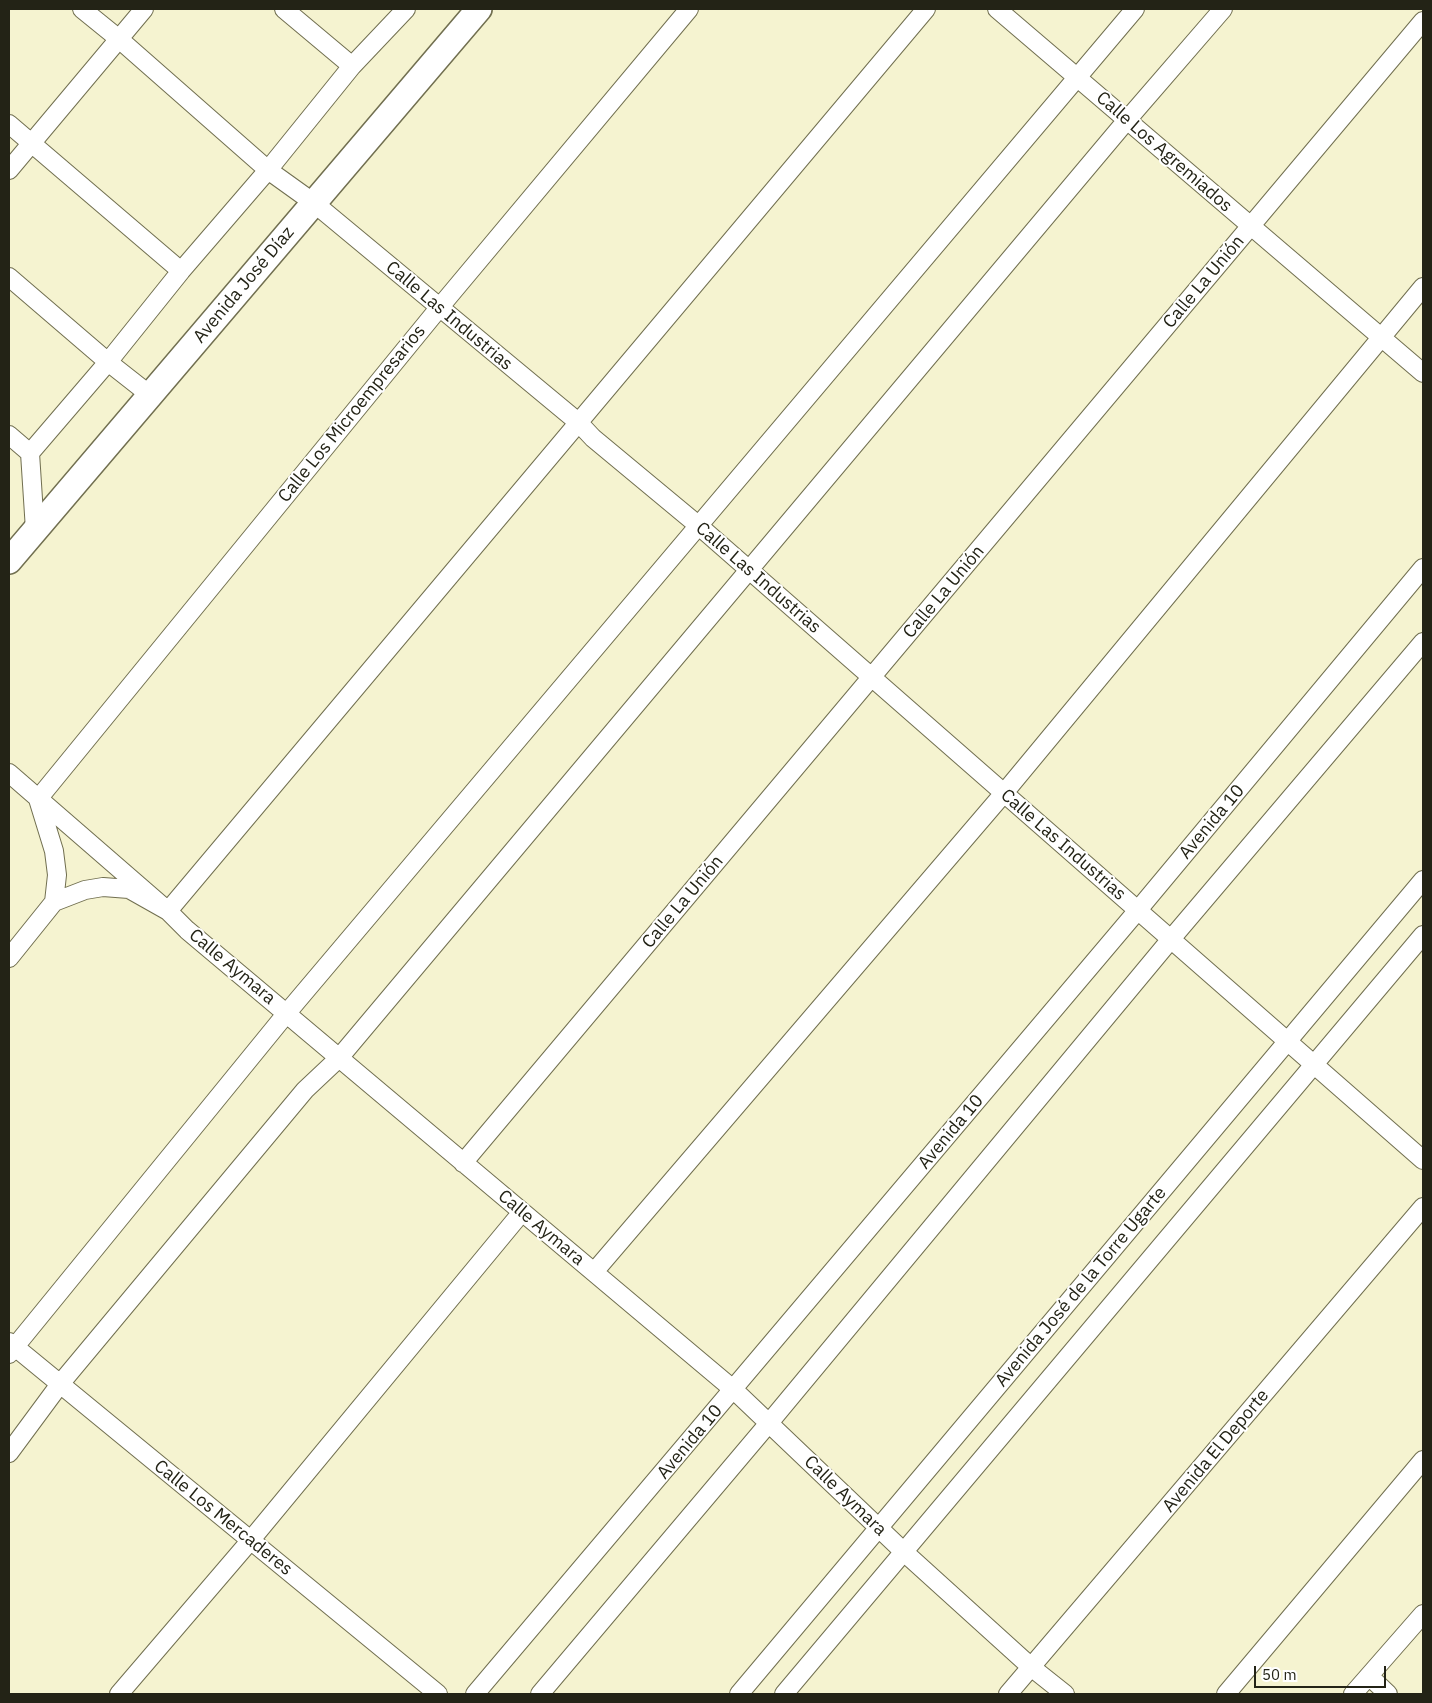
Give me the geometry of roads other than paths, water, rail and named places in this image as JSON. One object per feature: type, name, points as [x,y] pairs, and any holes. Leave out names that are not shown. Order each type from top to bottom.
[{"type":"street","name":"Calle Las Industrias","points":[[82,9],[119,39],[268,170],[314,203],[438,308],[578,422],[593,438],[699,526],[1423,1160]]},
{"type":"street","points":[[9,170],[144,9]]},
{"type":"street","points":[[284,9],[352,66]]},
{"type":"street","points":[[35,530],[30,453],[108,362],[181,271],[268,170],[352,66],[406,9]]},
{"type":"street","name":"Calle Los Microempresarios","points":[[38,799],[438,308],[689,9]]},
{"type":"street","points":[[9,958],[54,902],[85,890],[103,887],[129,889],[168,911],[926,9]]},
{"type":"street","name":"Calle Los Agremiados","points":[[997,9],[1423,373]]},
{"type":"street","points":[[11,1348],[286,1014],[1135,9]]},
{"type":"street","points":[[9,1453],[60,1384],[306,1090],[339,1058],[1127,120],[1223,9]]},
{"type":"street","name":"Avenida José Díaz","points":[[9,561],[314,203],[469,12]]},
{"type":"street","name":"Calle La Unión","points":[[463,1163],[1423,21]]},
{"type":"street","points":[[9,124],[181,271]]},
{"type":"street","points":[[9,277],[108,362],[150,395]]},
{"type":"street","points":[[594,1272],[1004,793],[1423,287]]},
{"type":"street","points":[[9,435],[30,453]]},
{"type":"street","name":"Avenida 10","points":[[476,1694],[1138,910],[1423,568]]},
{"type":"street","points":[[540,1694],[769,1424],[1171,939],[1423,642]]},
{"type":"street","name":"Calle Aymara","points":[[9,773],[286,1014],[734,1390],[904,1552],[1031,1667],[1065,1694]]},
{"type":"street","points":[[38,799],[54,851],[57,875],[54,902]]},
{"type":"street","name":"Avenida José de la Torre Ugarte","points":[[739,1694],[1423,880]]},
{"type":"street","name":"Avenida José de la Torre Ugarte","points":[[784,1694],[1423,934]]},
{"type":"street","name":"Avenida El Deporte","points":[[1008,1694],[1423,1207]]},
{"type":"street","points":[[119,1694],[250,1540],[522,1212]]},
{"type":"street","name":"Calle Los Mercaderes","points":[[11,1348],[60,1384],[438,1694]]},
{"type":"street","points":[[1226,1694],[1423,1460]]},
{"type":"street","points":[[1353,1694],[1423,1614]]},
{"type":"street","points":[[1369,1676],[1388,1694]]}]
